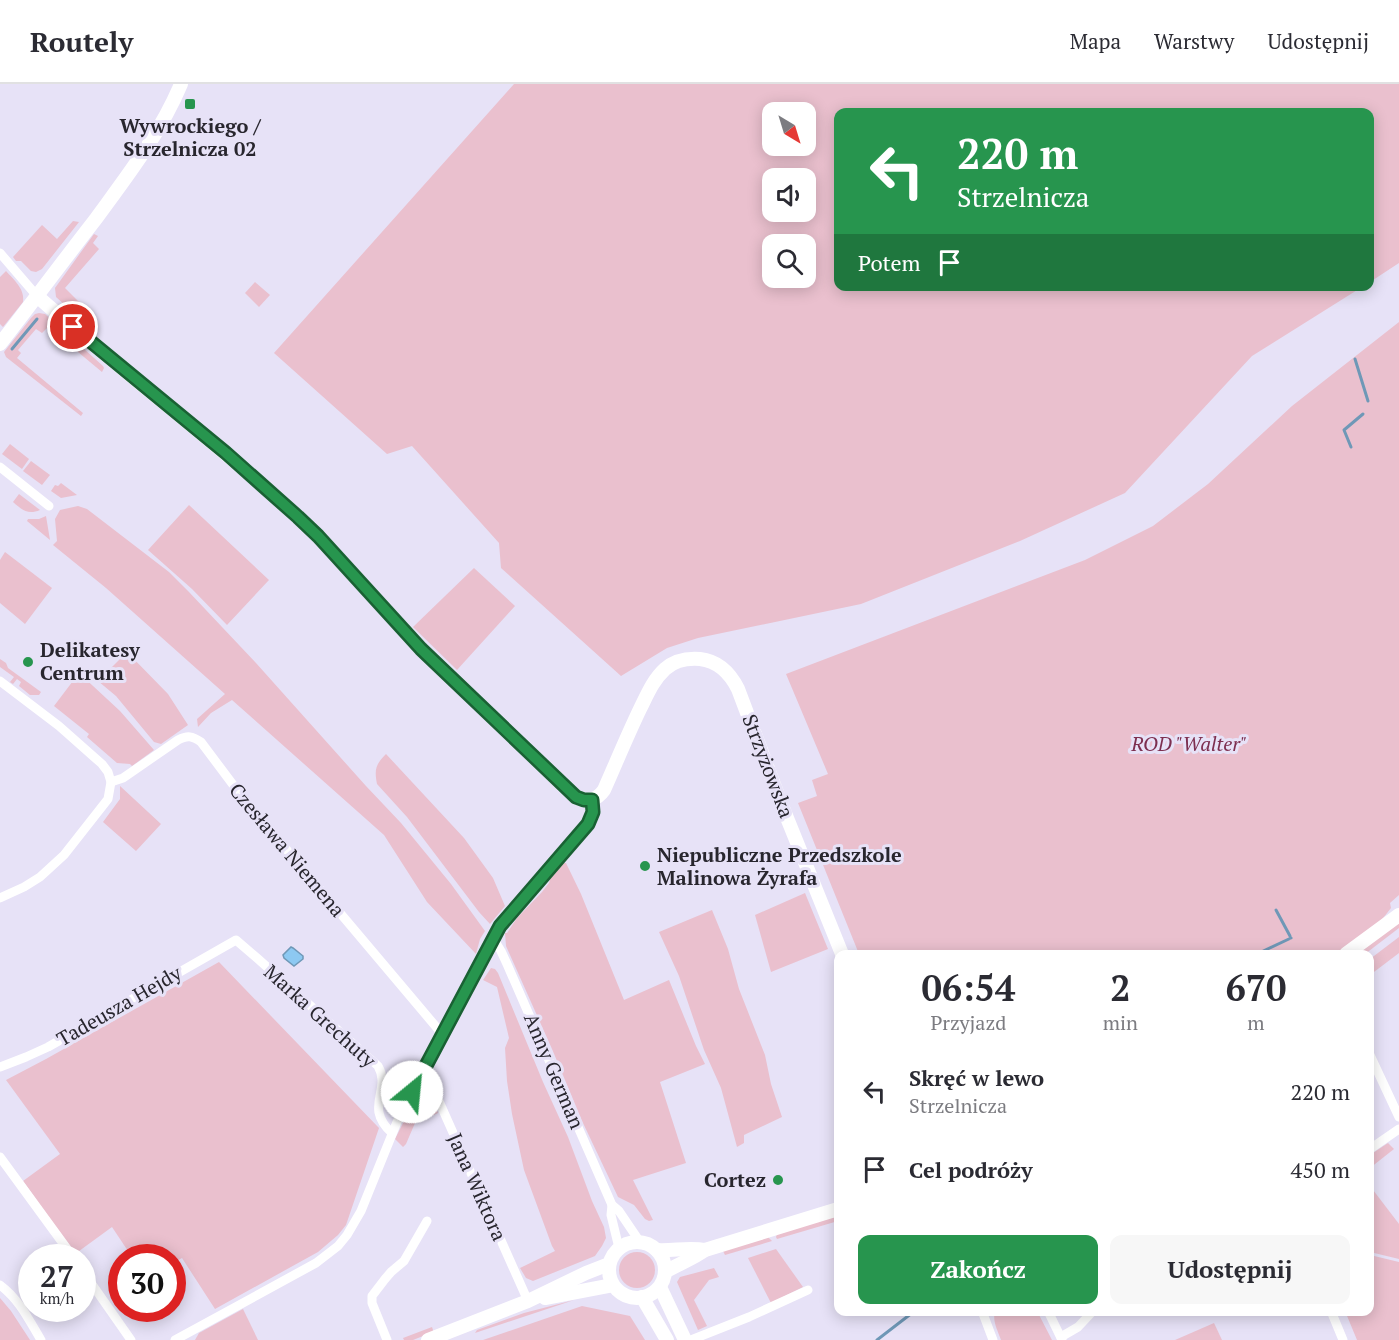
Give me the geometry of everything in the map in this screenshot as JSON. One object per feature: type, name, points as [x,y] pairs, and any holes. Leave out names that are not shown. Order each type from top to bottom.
[{"type":"street","points":[[0,344],[144,153],[181,84]]},
{"type":"street","points":[[0,253],[37,296],[226,453],[298,517],[421,649],[576,797],[592,800],[593,812],[588,824],[509,915],[493,938],[392,1133],[361,1211],[347,1235],[338,1246],[316,1263],[181,1339]]},
{"type":"street","points":[[0,467],[49,506]]},
{"type":"street","name":"Strzyżowska","points":[[592,800],[601,795],[604,790],[644,701],[664,670],[686,659],[703,659],[717,664],[733,679],[840,950]]},
{"type":"street","points":[[0,681],[59,726],[102,764],[111,782],[108,799],[64,855],[40,877],[0,898]]},
{"type":"street","name":"Czesława Niemena","points":[[111,782],[123,778],[186,736],[201,742],[243,798],[443,1035]]},
{"type":"street","points":[[1351,950],[1399,915]]},
{"type":"street","name":"Anny German","points":[[493,938],[507,964],[612,1205],[619,1211],[640,1242]]},
{"type":"street","name":"Tadeusza Hejdy","points":[[0,1066],[48,1047],[236,940]]},
{"type":"street","name":"Marka Grechuty","points":[[236,940],[378,1066],[381,1079],[378,1115],[381,1122],[392,1133]]},
{"type":"street","points":[[1374,1064],[1399,1117]]},
{"type":"street","name":"Jana Wiktora","points":[[420,1078],[434,1090],[528,1300]]},
{"type":"street","points":[[1374,1146],[1399,1129]]},
{"type":"street","points":[[0,1157],[64,1244]]},
{"type":"street","name":"Anny German","points":[[612,1205],[611,1215],[620,1248]]},
{"type":"street","points":[[665,1272],[695,1258],[705,1250],[834,1210]]},
{"type":"street","points":[[387,1340],[372,1303],[372,1296],[391,1272],[404,1261],[427,1221]]},
{"type":"street","points":[[640,1242],[649,1244],[657,1250],[663,1260],[665,1272],[660,1287],[655,1292],[642,1298],[634,1298],[619,1292],[613,1285],[609,1264],[614,1253],[620,1248],[629,1243],[640,1242]]},
{"type":"street","points":[[657,1250],[692,1248],[705,1250]]},
{"type":"street","points":[[428,1340],[528,1300],[609,1264]]},
{"type":"street","points":[[0,1285],[19,1304],[40,1340]]},
{"type":"street","points":[[528,1300],[613,1285]]},
{"type":"street","points":[[660,1287],[685,1340]]},
{"type":"street","points":[[96,1290],[131,1340]]},
{"type":"street","points":[[691,1340],[808,1290]]},
{"type":"street","points":[[642,1298],[668,1340]]},
{"type":"street","points":[[984,1316],[993,1340]]},
{"type":"street","points":[[1050,1316],[1061,1339],[1088,1316]]},
{"type":"street","points":[[1333,1316],[1343,1340]]},
{"type":"green space","points":[[514,84],[1399,84],[1399,263],[1374,279],[1374,108],[834,108],[834,291],[1356,291],[1252,356],[1125,493],[1020,541],[861,604],[698,638],[667,648],[621,676],[501,568],[499,543],[412,446],[387,454],[274,353]]},
{"type":"green space","points":[[73,221],[79,222],[42,269],[36,272],[31,271],[13,257],[42,225],[57,239]]},
{"type":"green space","points":[[94,234],[98,236],[93,243],[99,249],[65,288],[85,308],[77,316],[56,297],[55,288]]},
{"type":"green space","points":[[6,271],[21,289],[23,302],[3,327],[0,324],[0,277]]},
{"type":"green space","points":[[255,282],[270,295],[259,307],[245,293]]},
{"type":"green space","points":[[39,313],[45,314],[104,368],[102,372],[48,327],[42,333],[36,329],[18,350],[21,353],[17,358],[83,413],[81,416],[6,357],[4,352],[31,318]]},
{"type":"green space","name":"ROD \"Walter\"","points":[[1399,322],[1399,895],[1390,903],[1391,908],[1380,922],[1342,950],[857,950],[798,803],[817,796],[812,780],[828,774],[786,674],[1085,560],[1153,526],[1208,484],[1292,406]]},
{"type":"green space","points":[[10,444],[29,459],[22,469],[2,454]]},
{"type":"green space","points":[[31,461],[50,475],[42,485],[23,471]]},
{"type":"green space","points":[[61,483],[77,495],[61,498],[51,491],[55,485],[58,486]]},
{"type":"green space","points":[[19,494],[40,510],[29,512],[19,507],[13,502]]},
{"type":"green space","points":[[189,505],[269,580],[227,625],[192,589],[148,550]]},
{"type":"green space","points":[[78,506],[87,509],[169,572],[256,663],[401,823],[451,884],[485,931],[476,954],[427,902],[384,835],[232,700],[211,713],[198,727],[197,719],[225,694],[106,588],[53,545],[57,541],[55,519],[60,510]]},
{"type":"green space","points":[[46,516],[50,540],[27,521]]},
{"type":"green space","points":[[5,552],[52,588],[25,624],[0,603],[0,560]]},
{"type":"green space","points":[[474,568],[515,606],[457,670],[413,627]]},
{"type":"green space","points":[[127,652],[168,694],[188,725],[161,744],[154,742],[116,696],[98,681]]},
{"type":"green space","points":[[0,659],[6,663],[8,668],[41,692],[39,695],[30,695],[19,686],[21,682],[17,679],[13,684],[10,682],[14,677],[0,667]]},
{"type":"green space","points":[[79,673],[120,711],[154,750],[132,766],[117,763],[87,737],[89,734],[54,706]]},
{"type":"green space","points":[[386,754],[464,838],[493,878],[505,906],[490,924],[407,817],[377,784],[377,767]]},
{"type":"green space","points":[[120,786],[161,824],[136,851],[103,822],[120,799]]},
{"type":"green space","points":[[562,863],[566,863],[581,894],[624,1000],[669,980],[705,1064],[660,1082],[686,1163],[633,1180],[653,1220],[649,1221],[634,1205],[618,1197],[583,1123],[506,946],[505,933],[542,892]]},
{"type":"green space","points":[[805,893],[828,949],[771,972],[755,915]]},
{"type":"green space","points":[[712,910],[765,1055],[771,1084],[782,1117],[744,1135],[744,1143],[737,1147],[721,1088],[704,1050],[679,976],[659,932]]},
{"type":"green space","points":[[1399,922],[1399,928],[1370,950],[1361,950]]},
{"type":"green space","points":[[1399,937],[1399,953],[1374,972],[1374,956]]},
{"type":"green space","points":[[219,962],[379,1128],[346,1225],[318,1252],[215,1309],[186,1264],[186,1244],[123,1244],[112,1227],[89,1244],[68,1244],[23,1181],[60,1154],[6,1080]]},
{"type":"green space","points":[[491,968],[498,973],[568,1137],[604,1227],[606,1238],[595,1256],[533,1281],[526,1278],[520,1268],[555,1251],[524,1170],[507,1081],[505,1048],[509,1038],[497,987],[483,980]]},
{"type":"green space","points":[[423,1095],[430,1097],[438,1113],[415,1123],[403,1147],[395,1139],[408,1113],[419,1110],[413,1106],[413,1103]]},
{"type":"green space","points":[[1388,1143],[1394,1149],[1374,1165],[1374,1152]]},
{"type":"green space","points":[[1374,1191],[1399,1224],[1399,1259],[1374,1253]]},
{"type":"green space","points":[[834,1218],[834,1222],[777,1239],[777,1234]]},
{"type":"green space","points":[[768,1237],[772,1241],[725,1255],[723,1251]]},
{"type":"green space","points":[[776,1249],[803,1287],[771,1303],[748,1258]]},
{"type":"green space","points":[[637,1252],[650,1257],[655,1270],[650,1283],[637,1288],[624,1283],[619,1270],[624,1257]]},
{"type":"green space","points":[[1374,1256],[1399,1262],[1399,1340],[1357,1340],[1347,1316],[1374,1316]]},
{"type":"green space","points":[[714,1268],[719,1277],[709,1280],[694,1300],[707,1326],[698,1330],[677,1282],[680,1277]]},
{"type":"green space","points":[[0,1298],[30,1340],[0,1340]]},
{"type":"green space","points":[[574,1300],[475,1333],[477,1330],[524,1313]]},
{"type":"green space","points":[[582,1306],[630,1316],[645,1340],[483,1340]]},
{"type":"green space","points":[[243,1309],[258,1340],[195,1340],[199,1333]]},
{"type":"green space","points":[[994,1316],[1040,1316],[1052,1340],[1001,1340]]},
{"type":"green space","points":[[1214,1323],[1222,1340],[1175,1340]]},
{"type":"green space","points":[[432,1327],[433,1332],[413,1340],[403,1338]]},
{"type":"water","points":[[291,947],[303,956],[303,959],[294,966],[283,955]]},
{"type":"waterway","points":[[12,349],[37,319]]},
{"type":"waterway","points":[[1355,359],[1368,401]]},
{"type":"waterway","points":[[1351,447],[1344,430],[1363,414]]},
{"type":"waterway","points":[[1276,910],[1290,936]]},
{"type":"waterway","points":[[1266,950],[1291,938]]},
{"type":"waterway","points":[[877,1340],[908,1316]]},
{"type":"place","name":"Wywrockiego / Strzelnicza 02","points":[[190,104]]},
{"type":"place","name":"Delikatesy Centrum","points":[[28,662]]},
{"type":"place","name":"Niepubliczne Przedszkole Malinowa Żyrafa","points":[[645,866]]},
{"type":"place","name":"Cortez","points":[[778,1180]]},
{"type":"route","points":[[73,327],[226,453],[298,517],[452,680],[576,797],[592,800],[593,812],[588,824],[500,926],[412,1092]]}]
